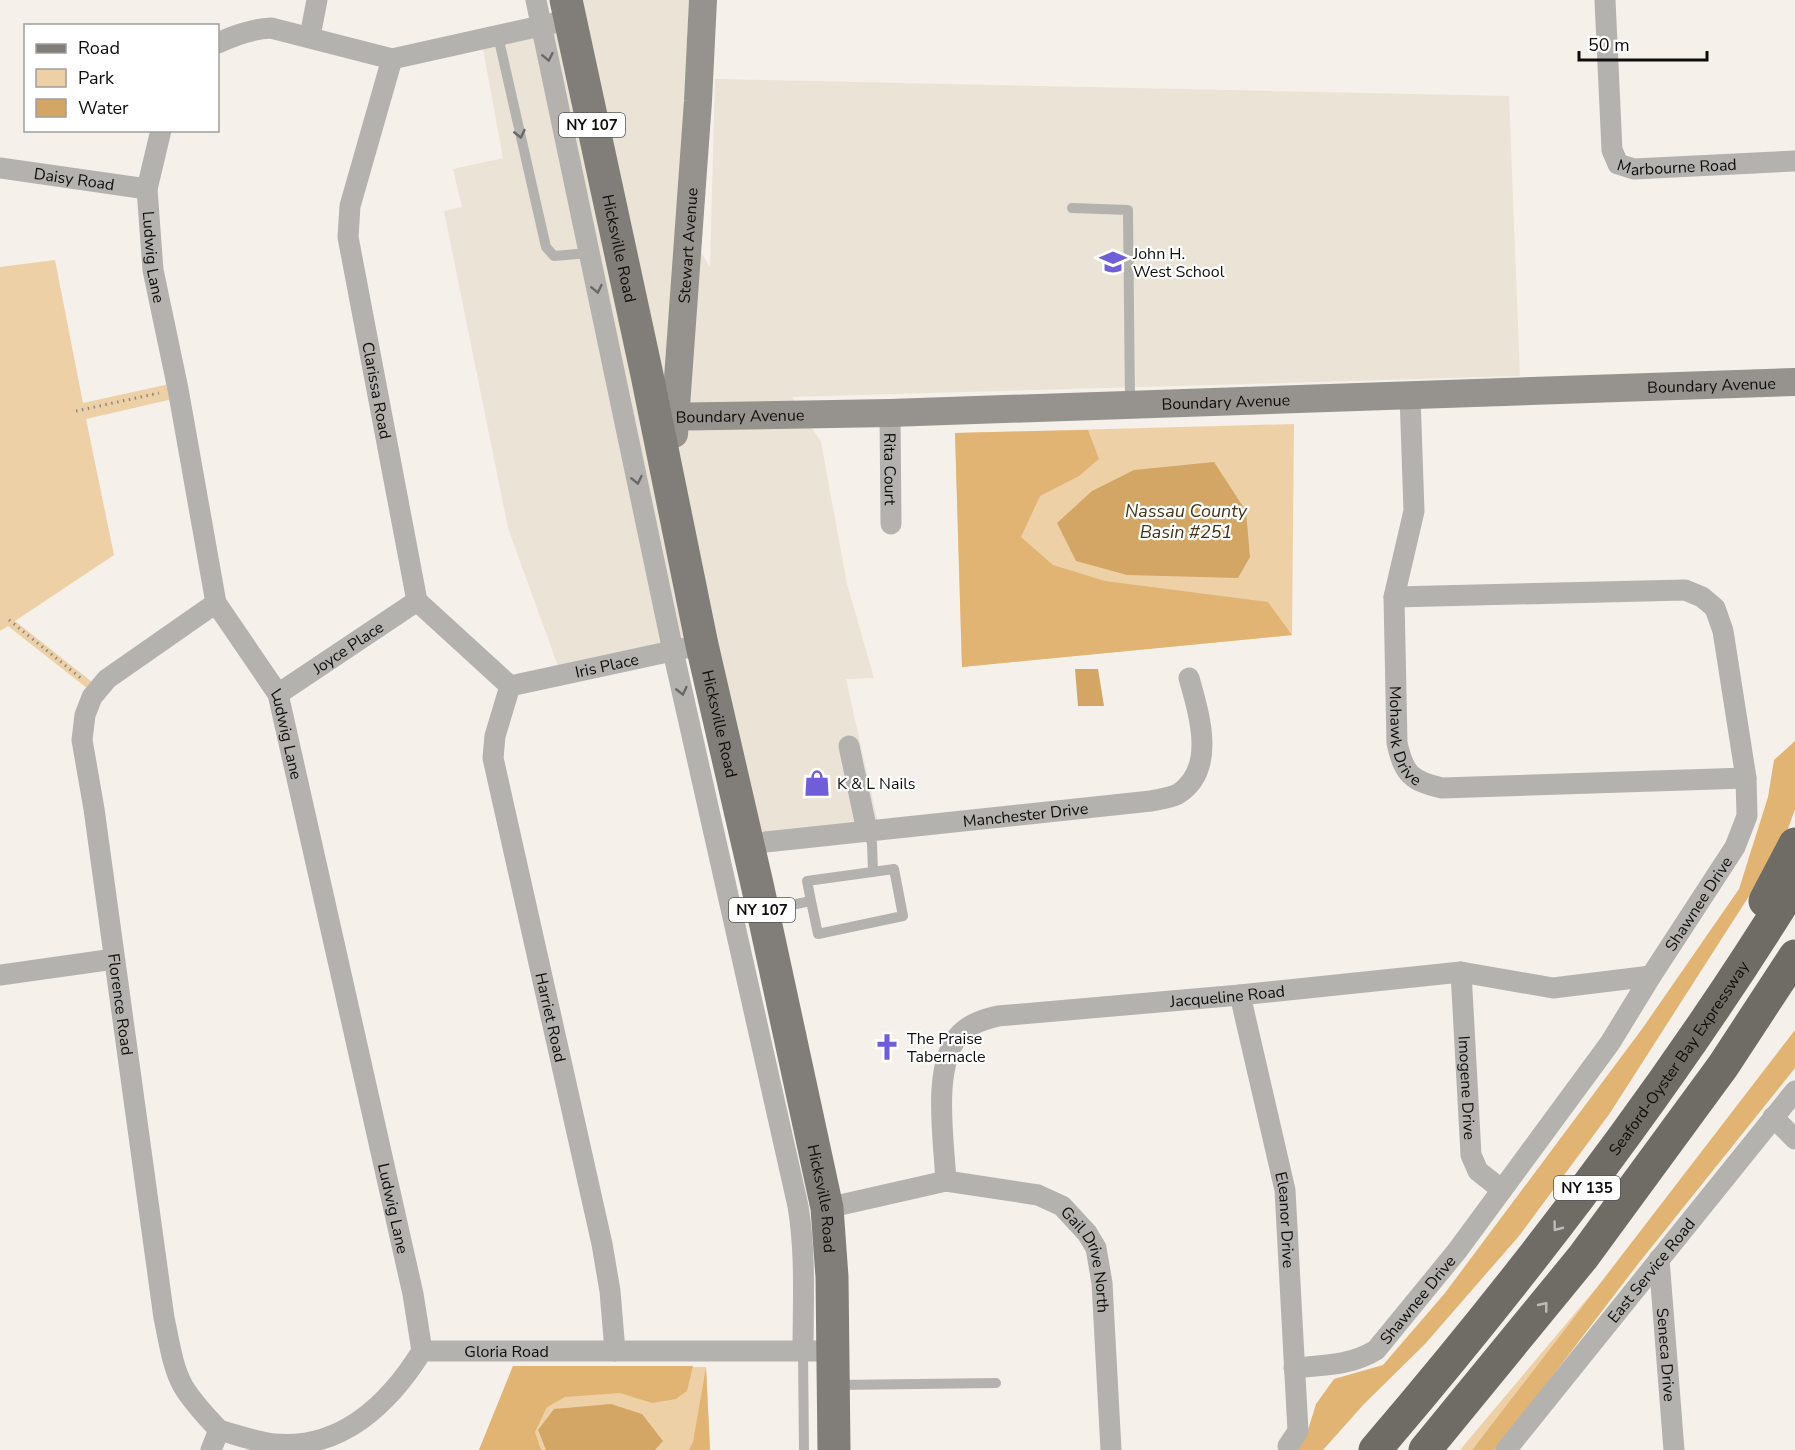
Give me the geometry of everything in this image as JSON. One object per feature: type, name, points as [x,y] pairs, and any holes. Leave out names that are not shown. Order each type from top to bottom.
[{"type":"highway","points":[[1691,1044],[1795,844]]},
{"type":"highway","name":"Seaford-Oyster Bay Expressway","points":[[1375,1450],[1553,1233],[1691,1044],[1795,883]]},
{"type":"highway","name":"NY 135","points":[[1425,1450],[1508,1352],[1583,1257],[1723,1066],[1795,956]]},
{"type":"highway","points":[[1654,1162],[1724,1081],[1795,992]]},
{"type":"highway","points":[[1358,1450],[1478,1327]]},
{"type":"highway","points":[[1434,1450],[1508,1352]]},
{"type":"main road","name":"Stewart Avenue","points":[[665,417],[697,113],[703,0]]},
{"type":"main road","name":"Hicksville Road","points":[[559,15],[665,417],[670,490],[687,648],[747,844],[827,1208],[832,1277],[818,1351],[833,1385],[834,1450]]},
{"type":"main road","name":"Boundary Avenue","points":[[665,417],[890,413],[1795,382]]},
{"type":"street","points":[[310,36],[317,0]]},
{"type":"street","name":"Hicksville Road","points":[[536,0],[559,15],[589,253],[687,648],[798,1206],[818,1351]]},
{"type":"street","name":"Marbourne Road","points":[[1605,0],[1612,150],[1618,164],[1634,168],[1795,161]]},
{"type":"street","points":[[219,44],[258,28],[271,28],[310,36],[392,59],[498,36],[559,15]]},
{"type":"street","name":"Clarissa Road","points":[[392,59],[350,206],[348,237],[417,601]]},
{"type":"street","name":"Ludwig Lane","points":[[161,132],[147,189],[153,270],[178,389],[216,603],[278,694],[413,1294],[422,1351]]},
{"type":"street","name":"Daisy Road","points":[[1,163],[147,189]]},
{"type":"street","name":"Mohawk Drive","points":[[1410,395],[1414,511],[1394,597],[1397,743],[1402,765],[1414,778],[1442,788],[1746,778]]},
{"type":"street","name":"Rita Court","points":[[890,413],[891,524]]},
{"type":"street","name":"Shawnee Drive","points":[[1294,1368],[1351,1362],[1362,1359],[1376,1350],[1457,1251],[1610,1043],[1735,847],[1747,816],[1746,778],[1723,631],[1715,608],[1702,597],[1685,590],[1394,597]]},
{"type":"street","points":[[417,601],[510,686]]},
{"type":"street","name":"Joyce Place","points":[[278,694],[417,601]]},
{"type":"street","name":"Florence Road","points":[[216,603],[107,679],[92,697],[85,715],[82,740],[94,809],[164,1318],[182,1385],[195,1404],[219,1430]]},
{"type":"street","name":"Iris Place","points":[[510,686],[687,648]]},
{"type":"street","name":"Manchester Drive","points":[[747,844],[1151,801],[1175,795],[1189,785],[1200,763],[1202,738],[1199,714],[1189,678]]},
{"type":"street","name":"Harriet Road","points":[[510,686],[495,736],[493,758],[602,1244],[610,1291],[615,1351]]},
{"type":"street","points":[[849,746],[867,831]]},
{"type":"street","points":[[0,975],[114,959]]},
{"type":"street","name":"Jacqueline Road","points":[[946,1181],[943,1070],[950,1048],[959,1035],[982,1020],[998,1016],[1240,995],[1461,972],[1553,988],[1651,976]]},
{"type":"street","name":"Imogene Drive","points":[[1461,972],[1471,1155],[1479,1171],[1502,1190]]},
{"type":"street","name":"Eleanor Drive","points":[[1240,995],[1285,1190],[1298,1431],[1288,1446]]},
{"type":"street","name":"East Service Road","points":[[1506,1450],[1795,1090]]},
{"type":"street","points":[[1773,1117],[1795,1139]]},
{"type":"street","name":"Gail Drive North","points":[[827,1208],[946,1181],[1038,1195],[1062,1206],[1087,1233],[1096,1248],[1102,1283],[1111,1450]]},
{"type":"street","name":"Seneca Drive","points":[[1659,1259],[1674,1450]]},
{"type":"street","points":[[211,1450],[219,1430],[273,1444],[304,1444],[323,1440],[351,1428],[382,1403],[411,1370],[422,1351]]},
{"type":"street","name":"Gloria Road","points":[[422,1351],[818,1351]]},
{"type":"lane","points":[[498,36],[546,247],[554,256],[589,253]]},
{"type":"lane","points":[[1072,208],[1128,210],[1130,404]]},
{"type":"lane","points":[[867,831],[872,843],[873,872]]},
{"type":"lane","points":[[894,869],[903,916],[818,934],[811,901],[807,881],[894,869]]},
{"type":"lane","points":[[763,911],[811,901]]},
{"type":"lane","points":[[804,1450],[818,1351]]},
{"type":"lane","points":[[833,1385],[996,1383]]},
{"type":"path","points":[[76,411],[178,389]]},
{"type":"path","points":[[9,621],[97,691]]},
{"type":"shaded area","points":[[574,0],[689,0],[679,215],[710,267],[715,79],[1509,96],[1520,376],[792,397],[821,442],[847,584],[874,678],[846,679],[879,827],[757,838],[711,635],[559,669],[508,528],[444,211],[462,207],[453,169],[503,158],[483,49],[579,28]]},
{"type":"shaded area","points":[[1088,430],[1099,459],[1079,476],[1040,496],[1021,537],[1053,565],[1105,581],[1268,602],[1292,635],[962,667],[955,433]]},
{"type":"shaded area","points":[[1795,741],[1795,809],[1783,843],[1610,1113],[1519,1236],[1425,1344],[1364,1404],[1323,1450],[1286,1450],[1308,1430],[1316,1404],[1334,1379],[1383,1365],[1445,1293],[1642,1029],[1739,889],[1768,797],[1774,760]]},
{"type":"shaded area","points":[[1795,1030],[1795,1068],[1638,1264],[1495,1450],[1472,1450]]},
{"type":"shaded area","points":[[513,1366],[693,1366],[687,1391],[676,1399],[652,1403],[620,1393],[565,1397],[547,1407],[535,1432],[541,1450],[479,1450]]},
{"type":"shaded area","points":[[706,1367],[710,1450],[689,1450],[693,1442]]},
{"type":"green space","points":[[55,260],[83,403],[174,383],[177,398],[86,419],[114,555],[15,621],[92,682],[88,689],[8,626],[0,631],[0,267]]},
{"type":"green space","points":[[1294,424],[1292,635],[962,667],[955,433]]},
{"type":"green space","points":[[1603,1280],[1472,1450],[1460,1450],[1470,1438]]},
{"type":"green space","points":[[513,1366],[706,1367],[710,1450],[479,1450]]},
{"type":"water","name":"Nassau County Basin #251","points":[[1214,462],[1246,511],[1250,557],[1238,578],[1127,575],[1076,561],[1057,523],[1092,491],[1134,470]]},
{"type":"water","points":[[1075,669],[1098,669],[1104,706],[1078,706]]},
{"type":"water","points":[[611,1404],[642,1414],[663,1441],[655,1450],[546,1450],[538,1430],[554,1409]]},
{"type":"place","name":"John H. West School","points":[[1113,262]]},
{"type":"place","name":"K & L Nails","points":[[817,783]]},
{"type":"place","name":"The Praise Tabernacle","points":[[887,1047]]}]
